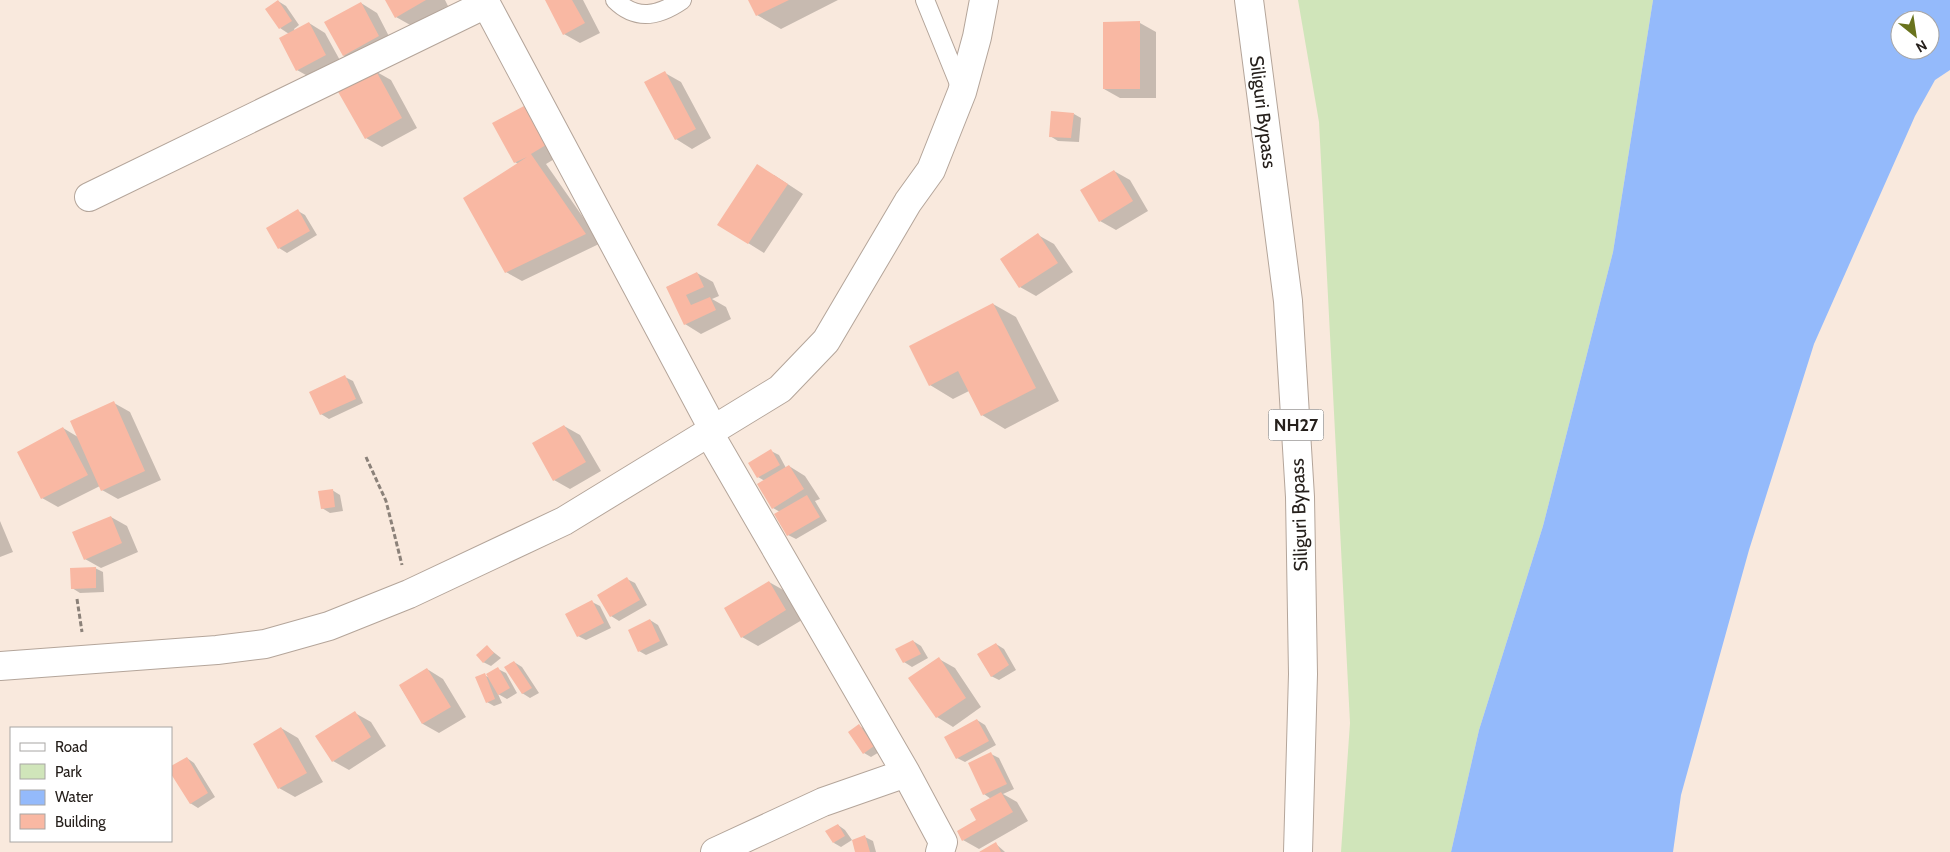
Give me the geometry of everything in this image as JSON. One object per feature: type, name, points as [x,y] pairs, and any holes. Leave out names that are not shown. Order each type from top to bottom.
[{"type":"main road","points":[[0,666],[217,650],[265,644],[329,626],[409,594],[564,521],[780,389],[826,341],[908,202],[930,170],[962,92],[977,37],[984,0]]},
{"type":"main road","name":"Siliguri Bypass","points":[[1249,0],[1288,301],[1300,498],[1303,674],[1298,852]]},
{"type":"main road","points":[[89,197],[485,2],[711,431],[906,773],[943,842],[940,852]]},
{"type":"main road","points":[[715,852],[822,802],[906,773]]},
{"type":"lane","points":[[614,0],[628,12],[642,14],[670,8],[682,0]]},
{"type":"lane","points":[[925,0],[962,92]]},
{"type":"path","points":[[366,456],[386,500],[409,594]]},
{"type":"green space","points":[[1298,0],[1653,0],[1613,252],[1543,526],[1479,730],[1451,852],[1341,852],[1350,723],[1319,122]]},
{"type":"water","points":[[1653,0],[1950,0],[1950,70],[1935,80],[1915,116],[1814,344],[1749,550],[1681,795],[1673,852],[1451,852],[1479,730],[1543,526],[1613,252]]},
{"type":"building","points":[[278,0],[292,21],[279,29],[265,9]]},
{"type":"building","points":[[385,0],[426,0],[395,18]]},
{"type":"building","points":[[545,0],[572,0],[585,23],[563,35]]},
{"type":"building","points":[[748,0],[789,0],[756,16]]},
{"type":"building","points":[[361,2],[379,36],[343,56],[324,22]]},
{"type":"building","points":[[1140,21],[1140,89],[1103,89],[1103,22]]},
{"type":"building","points":[[309,22],[326,55],[296,71],[279,38]]},
{"type":"building","points":[[375,69],[402,118],[365,139],[337,90]]},
{"type":"building","points":[[665,71],[696,129],[675,140],[644,82]]},
{"type":"building","points":[[524,106],[546,145],[531,154],[586,234],[505,273],[463,198],[527,157],[514,163],[492,123]]},
{"type":"building","points":[[1051,111],[1074,113],[1071,138],[1049,137]]},
{"type":"building","points":[[757,164],[788,184],[748,244],[717,225]]},
{"type":"building","points":[[1114,170],[1133,201],[1099,222],[1080,190]]},
{"type":"building","points":[[298,209],[310,231],[278,249],[266,228]]},
{"type":"building","points":[[1038,233],[1058,263],[1019,288],[1000,259]]},
{"type":"building","points":[[697,272],[704,287],[686,295],[691,305],[710,297],[716,310],[684,325],[666,287]]},
{"type":"building","points":[[993,303],[1036,388],[981,416],[958,371],[929,386],[909,346]]},
{"type":"building","points":[[345,375],[356,399],[320,415],[309,392]]},
{"type":"building","points":[[114,401],[145,471],[101,491],[70,421]]},
{"type":"building","points":[[564,425],[586,462],[553,481],[532,443]]},
{"type":"building","points":[[63,427],[88,475],[41,499],[17,452]]},
{"type":"building","points":[[771,449],[780,465],[757,478],[748,463]]},
{"type":"building","points":[[789,465],[804,489],[772,509],[757,484]]},
{"type":"building","points":[[333,489],[335,507],[321,509],[318,491]]},
{"type":"building","points":[[807,495],[820,517],[787,536],[774,514]]},
{"type":"building","points":[[111,516],[122,543],[84,560],[72,532]]},
{"type":"building","points":[[96,567],[96,588],[71,589],[70,568]]},
{"type":"building","points":[[627,577],[640,600],[610,617],[597,595]]},
{"type":"building","points":[[769,581],[786,610],[741,638],[724,608]]},
{"type":"building","points":[[592,600],[604,623],[577,637],[565,614]]},
{"type":"building","points":[[650,619],[660,641],[638,652],[628,630]]},
{"type":"building","points":[[913,640],[921,654],[903,663],[895,649]]},
{"type":"building","points":[[996,643],[1009,665],[991,677],[977,654]]},
{"type":"building","points":[[487,645],[494,653],[483,663],[476,655]]},
{"type":"building","points":[[939,657],[966,698],[936,718],[908,678]]},
{"type":"building","points":[[514,661],[532,688],[522,694],[504,667]]},
{"type":"building","points":[[498,667],[510,688],[498,695],[486,674]]},
{"type":"building","points":[[427,668],[451,707],[422,724],[399,685]]},
{"type":"building","points":[[485,673],[495,699],[486,703],[475,677]]},
{"type":"building","points":[[355,711],[371,737],[332,762],[315,736]]},
{"type":"building","points":[[977,719],[989,741],[956,759],[944,737]]},
{"type":"building","points":[[859,724],[874,746],[863,754],[848,732]]},
{"type":"building","points":[[281,727],[307,773],[278,789],[253,744]]},
{"type":"building","points":[[991,752],[1007,784],[983,795],[968,763]]},
{"type":"building","points":[[187,757],[208,793],[190,804],[172,776],[172,765]]},
{"type":"building","points":[[1001,792],[1013,812],[962,841],[957,831],[976,820],[970,809]]},
{"type":"building","points":[[838,824],[845,836],[833,843],[825,831]]},
{"type":"building","points":[[865,835],[870,852],[855,852],[852,840]]},
{"type":"building","points":[[996,842],[1001,852],[979,852]]}]
